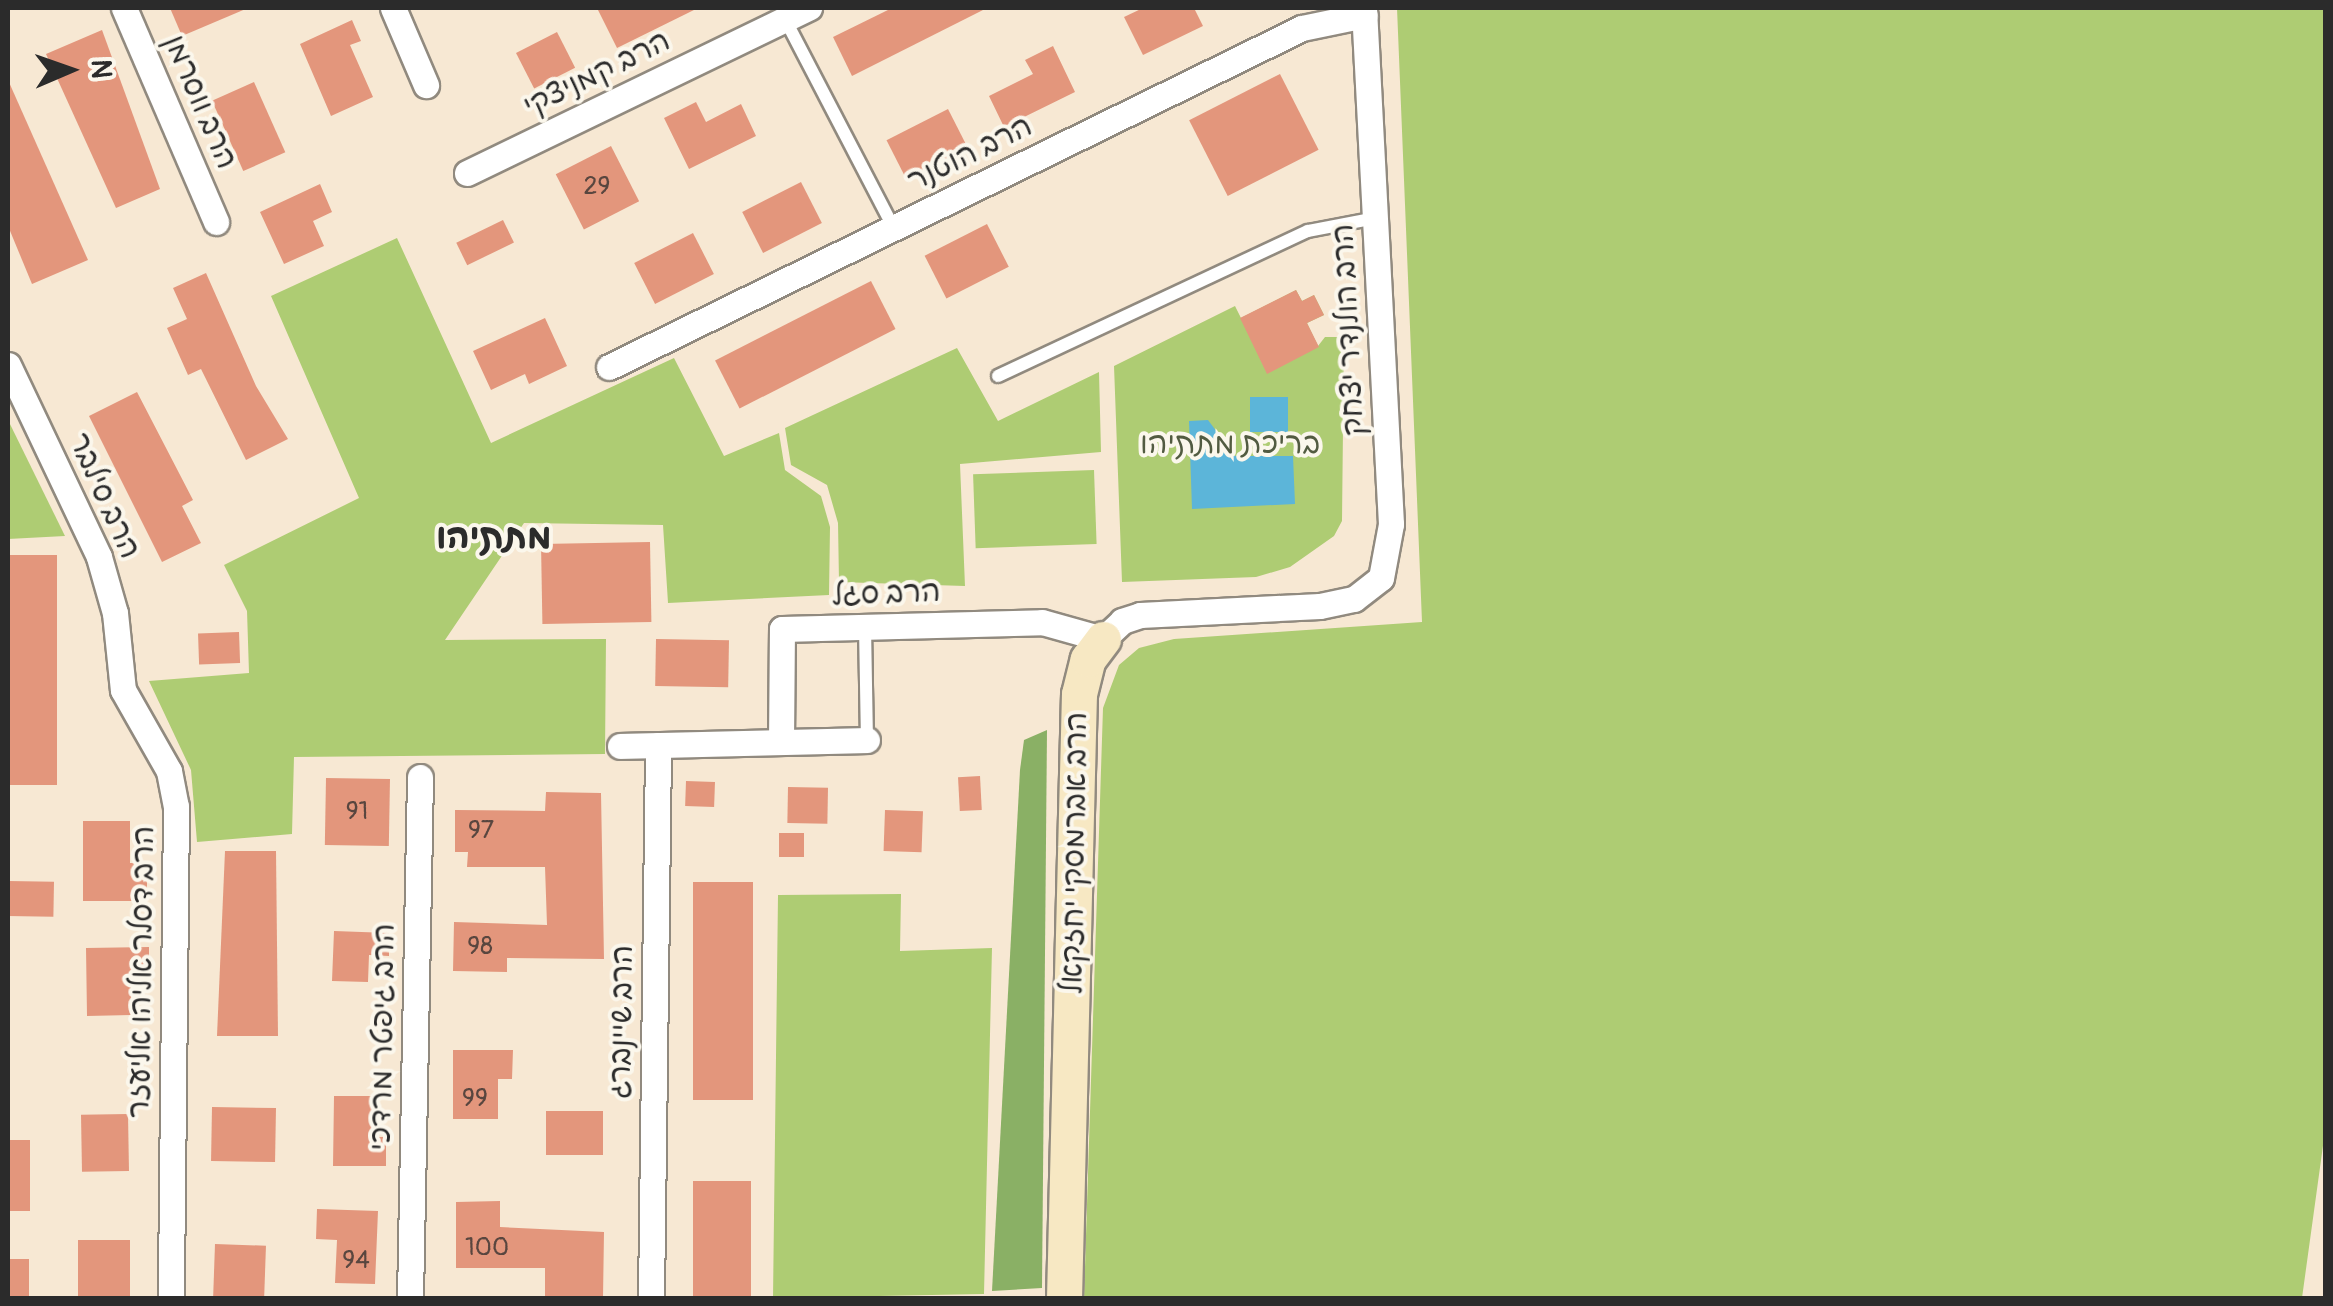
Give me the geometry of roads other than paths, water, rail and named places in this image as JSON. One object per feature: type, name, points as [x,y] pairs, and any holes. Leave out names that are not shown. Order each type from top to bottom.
[{"type":"street","name":"הרב ווסרמן","points":[[124,8],[216,222]]},
{"type":"street","points":[[393,8],[426,85]]},
{"type":"street","name":"הרב קמניצקי","points":[[467,174],[809,8]]},
{"type":"street","name":"הרב הולנדר יצחק","points":[[1102,639],[1122,621],[1164,611],[1320,606],[1368,592],[1388,561],[1391,524],[1364,11]]},
{"type":"street","name":"הרב הוטנר","points":[[609,367],[1302,28],[1364,11]]},
{"type":"street","name":"הרב סילבר","points":[[8,365],[98,558],[115,613],[117,660]]},
{"type":"street","name":"הרב סגל","points":[[781,742],[782,629],[1042,622],[1102,639]]},
{"type":"street","name":"הרב אברמסקי יחזקאל","points":[[1064,1298],[1079,694],[1088,658],[1102,639]]},
{"type":"street","name":"הרב דסלר אליהו אליעזר","points":[[117,660],[133,712],[169,771],[176,806],[171,1298]]},
{"type":"street","points":[[620,746],[867,740]]},
{"type":"street","name":"הרב שיינברג","points":[[651,1298],[658,745]]},
{"type":"street","name":"הרב גיפטר מרדכי","points":[[410,1298],[420,777]]},
{"type":"lane","points":[[785,19],[894,228]]},
{"type":"lane","points":[[998,376],[1308,231],[1376,218]]},
{"type":"lane","points":[[865,626],[867,740]]},
{"type":"water","points":[[1250,397],[1288,397],[1288,432],[1250,432]]},
{"type":"water","points":[[1208,420],[1235,456],[1293,456],[1295,504],[1192,509],[1189,421]]},
{"type":"district","name":"מתתיהו","points":[[494,537]]},
{"type":"park label","name":"בריכת מתתיהו","points":[[1230,444]]}]
